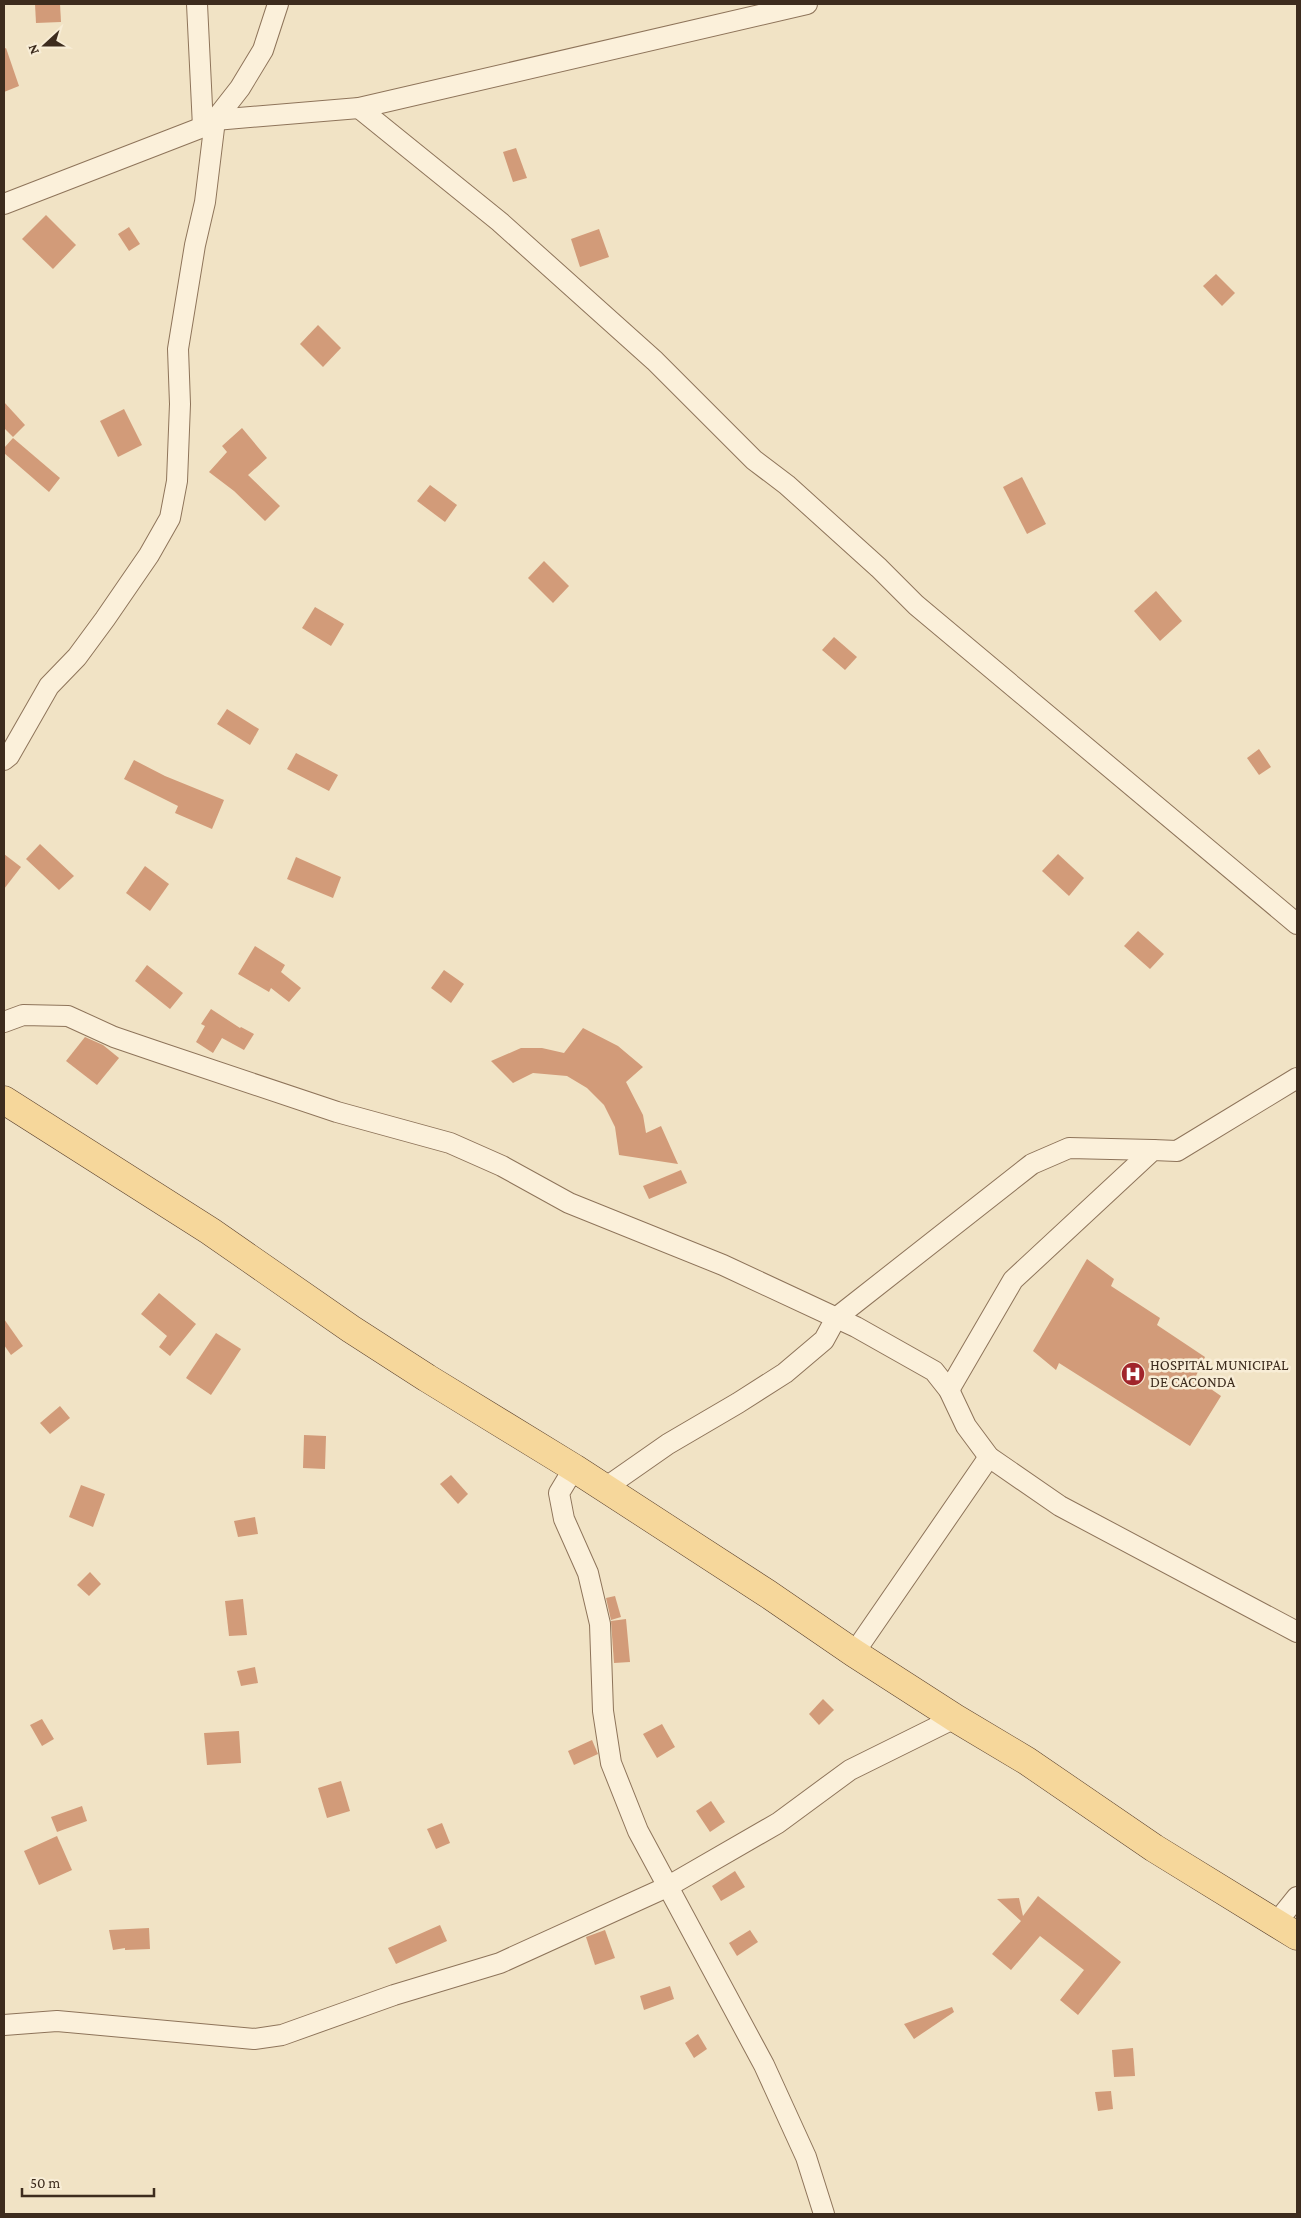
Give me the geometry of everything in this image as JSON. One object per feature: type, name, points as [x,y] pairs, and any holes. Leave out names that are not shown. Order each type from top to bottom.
[{"type":"main road","points":[[4,1100],[210,1231],[351,1329],[574,1468],[768,1594],[854,1653],[955,1718],[1027,1761],[1154,1848],[1286,1929]]},
{"type":"street","points":[[4,760],[9,756],[49,686],[77,657],[105,619],[148,555],[170,518],[177,481],[180,404],[178,349],[195,245],[205,202],[209,123],[197,4]]},
{"type":"street","points":[[209,123],[240,88],[263,50],[278,4]]},
{"type":"street","points":[[4,204],[209,123],[359,108],[806,4]]},
{"type":"street","points":[[359,108],[500,222],[655,361],[754,460],[787,485],[879,568],[916,605],[1297,924]]},
{"type":"street","points":[[4,1022],[23,1015],[68,1016],[114,1037],[167,1056],[337,1112],[450,1143],[502,1166],[569,1203],[723,1265],[836,1318],[934,1371],[949,1390],[966,1426],[989,1457],[1060,1506],[1297,1632]]},
{"type":"street","points":[[605,1488],[668,1444],[738,1403],[784,1373],[824,1340],[836,1318],[1024,1170],[1051,1154],[1069,1148],[1177,1150],[1297,1078]]},
{"type":"street","points":[[949,1390],[1014,1280],[1153,1150]]},
{"type":"street","points":[[854,1653],[989,1457]]},
{"type":"street","points":[[574,1468],[559,1493],[564,1519],[588,1573],[600,1624],[603,1711],[611,1763],[638,1832],[764,2065],[806,2157],[824,2214]]},
{"type":"street","points":[[4,2025],[57,2022],[254,2039],[282,2036],[394,1995],[500,1963],[667,1887],[778,1822],[850,1770],[955,1718]]},
{"type":"street","points":[[1286,1929],[1297,1897]]},
{"type":"building","points":[[35,4],[60,4],[61,22],[36,23]]},
{"type":"building","points":[[6,48],[19,86],[4,92],[4,49]]},
{"type":"building","points":[[516,148],[527,178],[513,182],[503,152]]},
{"type":"building","points":[[46,215],[76,245],[53,269],[22,239]]},
{"type":"building","points":[[129,227],[140,244],[129,251],[118,234]]},
{"type":"building","points":[[599,229],[609,257],[580,267],[571,239]]},
{"type":"building","points":[[1216,274],[1235,293],[1222,306],[1203,286]]},
{"type":"building","points":[[318,325],[341,348],[323,367],[300,344]]},
{"type":"building","points":[[4,402],[25,425],[13,437],[4,428]]},
{"type":"building","points":[[124,409],[142,445],[118,457],[100,421]]},
{"type":"building","points":[[242,428],[267,458],[248,475],[280,506],[265,521],[234,491],[209,472],[227,452],[222,446]]},
{"type":"building","points":[[13,438],[60,478],[49,492],[4,453],[4,448]]},
{"type":"building","points":[[1022,477],[1046,524],[1027,534],[1003,487]]},
{"type":"building","points":[[430,485],[457,505],[445,522],[417,501]]},
{"type":"building","points":[[544,561],[569,586],[553,603],[528,578]]},
{"type":"building","points":[[1156,591],[1182,621],[1160,641],[1134,611]]},
{"type":"building","points":[[315,607],[344,624],[331,646],[302,628]]},
{"type":"building","points":[[834,637],[857,657],[845,670],[822,650]]},
{"type":"building","points":[[227,709],[259,729],[250,745],[217,724]]},
{"type":"building","points":[[1259,749],[1271,767],[1259,775],[1247,758]]},
{"type":"building","points":[[296,753],[338,775],[329,791],[287,769]]},
{"type":"building","points":[[134,760],[165,776],[224,800],[212,829],[175,813],[178,806],[124,779]]},
{"type":"building","points":[[40,844],[74,876],[59,890],[26,859]]},
{"type":"building","points":[[4,854],[21,867],[4,889]]},
{"type":"building","points":[[1058,854],[1084,878],[1069,896],[1042,871]]},
{"type":"building","points":[[296,857],[341,877],[333,898],[287,879]]},
{"type":"building","points":[[145,866],[169,884],[150,911],[126,893]]},
{"type":"building","points":[[1138,931],[1164,954],[1150,969],[1124,946]]},
{"type":"building","points":[[255,946],[285,965],[281,972],[301,988],[289,1002],[271,988],[269,992],[238,974]]},
{"type":"building","points":[[147,965],[183,993],[170,1009],[135,981]]},
{"type":"building","points":[[444,970],[464,984],[451,1003],[431,988]]},
{"type":"building","points":[[211,1009],[240,1028],[254,1034],[244,1050],[222,1038],[213,1053],[196,1042],[205,1026],[201,1024]]},
{"type":"building","points":[[583,1028],[618,1046],[643,1067],[626,1082],[643,1115],[646,1133],[661,1126],[678,1164],[619,1155],[615,1127],[604,1105],[587,1088],[567,1076],[533,1073],[513,1083],[491,1061],[521,1048],[542,1048],[564,1053]]},
{"type":"building","points":[[85,1037],[103,1045],[119,1058],[97,1085],[66,1061]]},
{"type":"building","points":[[681,1170],[687,1183],[649,1199],[643,1186]]},
{"type":"building","points":[[1087,1259],[1114,1279],[1111,1286],[1160,1318],[1157,1325],[1205,1357],[1195,1378],[1221,1396],[1190,1446],[1059,1363],[1056,1370],[1033,1351]]},
{"type":"building","points":[[159,1293],[196,1324],[170,1356],[159,1347],[167,1336],[141,1314]]},
{"type":"building","points":[[4,1319],[23,1346],[11,1355],[4,1345]]},
{"type":"building","points":[[216,1333],[241,1349],[211,1395],[186,1378]]},
{"type":"building","points":[[60,1406],[70,1418],[50,1434],[40,1423]]},
{"type":"building","points":[[304,1435],[326,1436],[325,1469],[303,1468]]},
{"type":"building","points":[[451,1475],[468,1494],[458,1504],[440,1484]]},
{"type":"building","points":[[81,1485],[105,1494],[93,1527],[69,1517]]},
{"type":"building","points":[[255,1517],[258,1534],[238,1537],[234,1521]]},
{"type":"building","points":[[90,1572],[101,1584],[89,1596],[77,1585]]},
{"type":"building","points":[[615,1596],[621,1617],[611,1620],[606,1598]]},
{"type":"building","points":[[243,1599],[247,1635],[229,1636],[225,1601]]},
{"type":"building","points":[[626,1619],[630,1662],[614,1663],[611,1621]]},
{"type":"building","points":[[255,1667],[258,1683],[241,1686],[237,1671]]},
{"type":"building","points":[[823,1699],[834,1710],[819,1725],[809,1714]]},
{"type":"building","points":[[42,1719],[54,1739],[42,1746],[30,1725]]},
{"type":"building","points":[[662,1724],[675,1747],[657,1758],[643,1734]]},
{"type":"building","points":[[239,1731],[241,1763],[207,1765],[204,1733]]},
{"type":"building","points":[[592,1740],[598,1754],[574,1765],[568,1751]]},
{"type":"building","points":[[341,1781],[350,1811],[327,1818],[318,1788]]},
{"type":"building","points":[[711,1801],[725,1822],[710,1832],[696,1811]]},
{"type":"building","points":[[82,1806],[87,1821],[57,1832],[51,1817]]},
{"type":"building","points":[[442,1823],[450,1843],[436,1849],[427,1829]]},
{"type":"building","points":[[57,1836],[72,1870],[39,1885],[24,1851]]},
{"type":"building","points":[[735,1871],[745,1887],[721,1901],[712,1886]]},
{"type":"building","points":[[1038,1896],[1121,1962],[1078,2015],[1060,2000],[1084,1970],[1040,1936],[1011,1970],[992,1954],[1021,1921],[997,1899],[1019,1898],[1023,1916]]},
{"type":"building","points":[[440,1925],[447,1941],[396,1964],[388,1948]]},
{"type":"building","points":[[149,1928],[150,1949],[125,1950],[125,1948],[113,1950],[109,1930]]},
{"type":"building","points":[[605,1930],[615,1958],[595,1965],[586,1937]]},
{"type":"building","points":[[750,1930],[758,1942],[737,1956],[729,1943]]},
{"type":"building","points":[[670,1986],[674,1999],[644,2010],[640,1996]]},
{"type":"building","points":[[952,2007],[954,2012],[914,2039],[904,2024]]},
{"type":"building","points":[[698,2034],[707,2049],[694,2058],[685,2043]]},
{"type":"building","points":[[1133,2048],[1135,2076],[1114,2077],[1112,2050]]},
{"type":"building","points":[[1111,2091],[1113,2109],[1098,2111],[1095,2092]]},
{"type":"place","name":"HOSPITAL MUNICIPAL DE CACONDA","points":[[1133,1374]]}]
